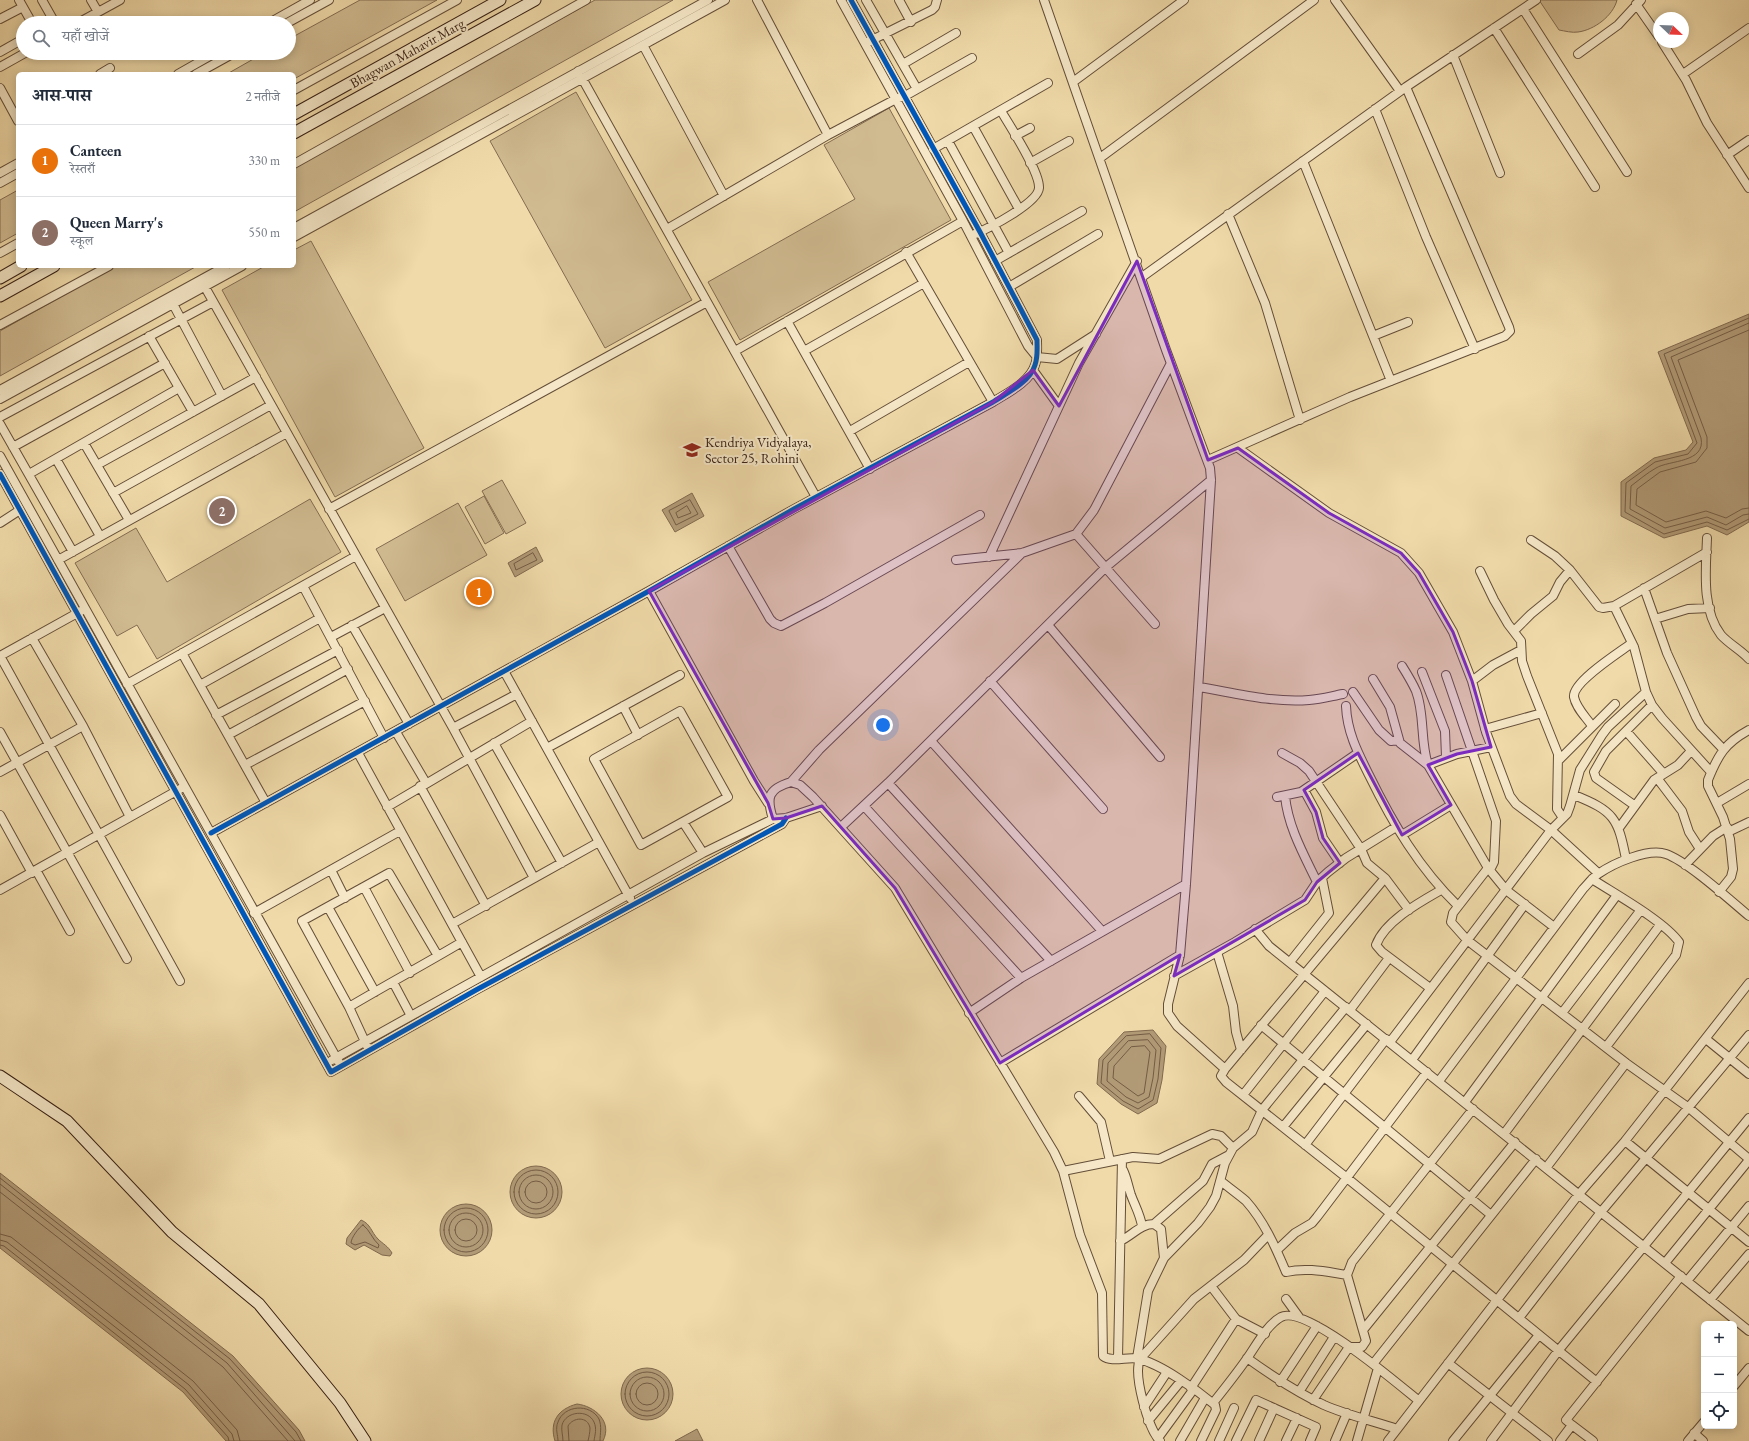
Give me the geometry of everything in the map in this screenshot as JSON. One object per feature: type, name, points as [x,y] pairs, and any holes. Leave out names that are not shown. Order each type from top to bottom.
[{"type":"main road","name":"Bhagwan Mahavir Marg","points":[[296,113],[500,0]]},
{"type":"main road","name":"Bhagwan Mahavir Marg","points":[[296,132],[535,0]]},
{"type":"main road","points":[[0,278],[18,268]]},
{"type":"main road","points":[[0,296],[50,268]]},
{"type":"main road","points":[[0,1076],[67,1121],[172,1232],[259,1304],[340,1403],[365,1441]]},
{"type":"street","points":[[42,0],[51,16]]},
{"type":"street","points":[[91,0],[98,12]]},
{"type":"street","points":[[91,16],[120,0]]},
{"type":"street","points":[[281,16],[310,0]]},
{"type":"street","points":[[296,18],[329,0]]},
{"type":"street","points":[[296,89],[457,0]]},
{"type":"street","points":[[296,163],[586,0]]},
{"type":"street","points":[[296,236],[580,75],[708,0]]},
{"type":"street","points":[[296,227],[580,75],[642,45],[725,0]]},
{"type":"street","points":[[757,0],[828,135]]},
{"type":"street","points":[[211,833],[396,732],[816,496],[870,469],[993,402],[1014,388],[1033,370],[1037,357],[1037,340],[980,232],[905,96],[841,0]]},
{"type":"street","points":[[851,0],[896,99],[963,221],[1028,346],[1037,357],[1057,359],[1096,334]]},
{"type":"street","points":[[866,0],[917,89]]},
{"type":"street","points":[[899,0],[911,22]]},
{"type":"street","points":[[869,41],[911,22],[932,10],[937,0]]},
{"type":"street","points":[[1073,82],[1184,0]]},
{"type":"street","points":[[1100,158],[1314,0]]},
{"type":"street","points":[[1208,460],[1391,380],[1506,336],[1510,331],[1403,89],[1335,0]]},
{"type":"street","points":[[1142,277],[1403,89],[1536,0]]},
{"type":"street","points":[[1045,1],[1172,363],[1208,460],[1211,480],[1186,884],[1180,955],[1168,1004],[1171,1018],[1177,1026],[1225,1068]]},
{"type":"street","points":[[1578,54],[1618,25],[1639,2],[1653,27]]},
{"type":"street","points":[[0,19],[21,3],[28,16]]},
{"type":"street","points":[[1523,9],[1627,172]]},
{"type":"street","points":[[1494,28],[1595,187]]},
{"type":"street","points":[[1683,74],[1749,28]]},
{"type":"street","points":[[903,64],[956,33]]},
{"type":"street","points":[[0,52],[16,43]]},
{"type":"street","points":[[642,45],[724,196]]},
{"type":"street","points":[[1666,48],[1683,74],[1704,117],[1749,188]]},
{"type":"street","points":[[1453,55],[1500,173]]},
{"type":"street","points":[[0,67],[16,58]]},
{"type":"street","points":[[667,229],[828,135],[896,99],[905,96],[972,58]]},
{"type":"street","points":[[182,72],[203,60]]},
{"type":"street","points":[[200,72],[221,60]]},
{"type":"street","points":[[103,72],[110,68]]},
{"type":"street","points":[[580,75],[816,496]]},
{"type":"street","points":[[933,149],[1048,83]]},
{"type":"street","points":[[0,88],[16,117]]},
{"type":"street","points":[[1375,109],[1426,237],[1475,349]]},
{"type":"street","points":[[971,236],[1032,201],[1039,189],[1038,182],[1030,164],[1001,111]]},
{"type":"street","points":[[974,126],[1019,209]]},
{"type":"street","points":[[1015,136],[1030,128]]},
{"type":"street","points":[[1030,164],[1069,140]]},
{"type":"street","points":[[1727,155],[1749,140]]},
{"type":"street","points":[[948,141],[1009,252]]},
{"type":"street","points":[[1303,161],[1391,380]]},
{"type":"street","points":[[0,173],[16,164]]},
{"type":"street","points":[[0,183],[16,174]]},
{"type":"street","points":[[995,260],[1082,211]]},
{"type":"street","points":[[1228,214],[1265,303],[1300,420]]},
{"type":"street","points":[[734,351],[963,221]]},
{"type":"street","points":[[1009,287],[1098,234]]},
{"type":"street","points":[[0,253],[16,244]]},
{"type":"street","points":[[906,252],[993,402]]},
{"type":"street","points":[[990,557],[1059,406],[1136,261]]},
{"type":"street","points":[[0,325],[105,268]]},
{"type":"street","points":[[0,399],[173,304],[223,268]]},
{"type":"street","points":[[0,390],[202,283],[237,268]]},
{"type":"street","points":[[202,283],[453,728],[534,878]]},
{"type":"street","points":[[804,351],[924,283]]},
{"type":"street","points":[[0,417],[213,302]]},
{"type":"street","points":[[329,508],[707,302]]},
{"type":"street","points":[[173,304],[222,396]]},
{"type":"street","points":[[786,321],[850,431],[870,469]]},
{"type":"street","points":[[1373,336],[1408,322]]},
{"type":"street","points":[[149,336],[193,412]]},
{"type":"street","points":[[850,431],[969,362]]},
{"type":"street","points":[[13,447],[164,363]]},
{"type":"street","points":[[956,560],[1022,553],[1076,534],[1094,510],[1172,363]]},
{"type":"street","points":[[1033,370],[1059,406]]},
{"type":"street","points":[[97,465],[256,377]]},
{"type":"street","points":[[28,474],[179,388]]},
{"type":"street","points":[[113,493],[271,405]]},
{"type":"street","points":[[0,424],[73,552]]},
{"type":"street","points":[[58,560],[287,433]]},
{"type":"street","points":[[84,443],[129,520]]},
{"type":"street","points":[[1238,448],[1329,513],[1401,553],[1419,573],[1453,632],[1472,681],[1491,748],[1510,796],[1516,804],[1551,830],[1595,876],[1617,895],[1669,931],[1679,942],[1676,955],[1606,1047]]},
{"type":"street","points":[[0,456],[84,609],[341,1066]]},
{"type":"street","points":[[56,459],[100,536]]},
{"type":"street","points":[[0,474],[331,1072],[633,904],[782,824],[786,818]]},
{"type":"street","points":[[841,827],[931,741],[1106,567],[1211,480]]},
{"type":"street","points":[[0,523],[20,510]]},
{"type":"street","points":[[728,546],[770,618],[774,623],[781,626],[825,603],[980,514]]},
{"type":"street","points":[[30,528],[38,524]]},
{"type":"street","points":[[1076,534],[1155,624]]},
{"type":"street","points":[[1707,538],[1707,587],[1714,623],[1722,636],[1749,659]]},
{"type":"street","points":[[1531,540],[1551,552],[1570,570],[1599,606],[1603,608],[1614,606],[1707,552]]},
{"type":"street","points":[[768,803],[771,793],[777,788],[791,782],[819,750],[1022,553]]},
{"type":"street","points":[[127,684],[356,556]]},
{"type":"street","points":[[1514,631],[1531,614],[1553,596],[1560,582],[1570,570]]},
{"type":"street","points":[[1480,571],[1494,600],[1521,642],[1522,661],[1559,760],[1557,809],[1563,818]]},
{"type":"street","points":[[303,586],[366,701],[384,738]]},
{"type":"street","points":[[1644,588],[1667,653],[1696,717],[1701,726],[1723,749]]},
{"type":"street","points":[[649,591],[768,803],[773,819]]},
{"type":"street","points":[[1614,606],[1632,643],[1646,692],[1652,705],[1711,772]]},
{"type":"street","points":[[331,637],[385,608]]},
{"type":"street","points":[[1655,619],[1688,609],[1710,608]]},
{"type":"street","points":[[84,609],[0,656],[180,981]]},
{"type":"street","points":[[200,685],[320,618]]},
{"type":"street","points":[[352,625],[410,724]]},
{"type":"street","points":[[1048,625],[1160,757]]},
{"type":"street","points":[[32,638],[83,726],[130,817]]},
{"type":"street","points":[[1592,726],[1577,706],[1574,698],[1576,689],[1583,680],[1632,643]]},
{"type":"street","points":[[216,715],[338,650]]},
{"type":"street","points":[[1472,681],[1493,665],[1521,650]]},
{"type":"street","points":[[182,653],[266,803]]},
{"type":"street","points":[[1402,666],[1416,691],[1420,708],[1423,745],[1428,765],[1451,805],[1489,869],[1506,890],[1554,927]]},
{"type":"street","points":[[228,735],[348,669]]},
{"type":"street","points":[[504,671],[633,904]]},
{"type":"street","points":[[1422,672],[1445,731],[1446,757]]},
{"type":"street","points":[[547,748],[680,675]]},
{"type":"street","points":[[1446,675],[1465,736],[1472,750],[1481,781],[1496,821],[1494,862],[1458,906],[1453,913],[1451,922],[1467,940],[1626,1063],[1689,1108],[1749,1159],[1665,1263]]},
{"type":"street","points":[[1373,679],[1390,707],[1399,740],[1404,748],[1428,765]]},
{"type":"street","points":[[990,681],[1103,809]]},
{"type":"street","points":[[1199,687],[1264,698],[1291,700],[1310,700],[1343,694]]},
{"type":"street","points":[[1354,692],[1379,730],[1391,741],[1399,740]]},
{"type":"street","points":[[1305,1145],[1344,1094],[1430,988],[1551,830],[1563,818],[1574,795],[1580,770],[1602,735],[1646,692]]},
{"type":"street","points":[[453,728],[517,694]]},
{"type":"street","points":[[245,765],[366,701]]},
{"type":"street","points":[[1559,760],[1615,704]]},
{"type":"street","points":[[1634,805],[1596,778],[1594,772],[1606,751],[1652,705]]},
{"type":"street","points":[[623,706],[638,735]]},
{"type":"street","points":[[1346,706],[1350,733],[1396,827],[1423,869],[1441,890],[1458,906]]},
{"type":"street","points":[[680,711],[728,797],[641,845],[594,760],[638,735],[680,711]]},
{"type":"street","points":[[1485,729],[1542,713]]},
{"type":"street","points":[[388,807],[423,784],[532,721]]},
{"type":"street","points":[[0,772],[83,726]]},
{"type":"street","points":[[1719,892],[1731,877],[1733,869],[1728,829],[1708,786],[1708,780],[1723,749],[1732,740],[1749,730]]},
{"type":"street","points":[[1626,731],[1660,776],[1682,811],[1689,832],[1700,849]]},
{"type":"street","points":[[0,732],[127,959]]},
{"type":"street","points":[[396,732],[486,906]]},
{"type":"street","points":[[931,741],[1102,931]]},
{"type":"street","points":[[494,743],[562,862]]},
{"type":"street","points":[[1428,765],[1446,757],[1472,750],[1491,748]]},
{"type":"street","points":[[1619,828],[1634,805],[1660,776],[1678,765],[1691,751]]},
{"type":"street","points":[[1290,962],[1329,913],[1320,880],[1293,831],[1281,796],[1304,790],[1358,752]]},
{"type":"street","points":[[358,753],[481,977]]},
{"type":"street","points":[[1282,753],[1300,763],[1316,782],[1361,849],[1368,862],[1385,878],[1409,910]]},
{"type":"street","points":[[791,782],[800,785],[822,806],[898,892],[969,1013],[1054,1152],[1063,1171],[1080,1235],[1102,1293],[1102,1354],[1105,1358],[1139,1358],[1157,1365],[1213,1403],[1216,1410],[1201,1441]]},
{"type":"street","points":[[888,783],[1051,961]]},
{"type":"street","points":[[1717,803],[1749,784]]},
{"type":"street","points":[[0,890],[184,787]]},
{"type":"street","points":[[1304,790],[1316,812],[1323,838],[1340,863]]},
{"type":"street","points":[[1574,795],[1602,809],[1619,828],[1626,859]]},
{"type":"street","points":[[1402,835],[1451,805]]},
{"type":"street","points":[[326,1063],[703,853],[773,819],[786,818],[822,806]]},
{"type":"street","points":[[864,806],[1021,978]]},
{"type":"street","points":[[0,815],[70,931]]},
{"type":"street","points":[[683,822],[703,853]]},
{"type":"street","points":[[1685,865],[1714,836],[1728,829],[1749,822]]},
{"type":"street","points":[[1174,976],[1306,900],[1320,880],[1340,863],[1396,827]]},
{"type":"street","points":[[254,913],[400,831]]},
{"type":"street","points":[[452,924],[599,842]]},
{"type":"street","points":[[1439,1081],[1554,927],[1595,876],[1626,859],[1656,852],[1673,857],[1749,916]]},
{"type":"street","points":[[331,870],[345,898]]},
{"type":"street","points":[[369,1050],[349,1007],[302,922],[389,873],[438,956]]},
{"type":"street","points":[[1385,878],[1225,1068],[1221,1076],[1597,1382]]},
{"type":"street","points":[[969,1013],[1021,978],[1186,884]]},
{"type":"street","points":[[364,887],[410,973]]},
{"type":"street","points":[[1430,988],[1389,958],[1376,945],[1389,926],[1409,910],[1441,890]]},
{"type":"street","points":[[1465,1102],[1617,895]]},
{"type":"street","points":[[1412,1060],[1525,904]]},
{"type":"street","points":[[328,907],[375,992]]},
{"type":"street","points":[[1562,1014],[1640,911]]},
{"type":"street","points":[[1504,1134],[1660,925]]},
{"type":"street","points":[[1256,929],[1269,946],[1326,990],[1749,1332]]},
{"type":"street","points":[[349,1007],[462,942]]},
{"type":"street","points":[[1217,952],[1233,1006],[1236,1032],[1241,1050]]},
{"type":"street","points":[[1000,1063],[1180,955]]},
{"type":"street","points":[[1120,1241],[1130,1236],[1142,1226],[1154,1224],[1203,1181],[1212,1164],[1231,1152],[1252,1132],[1262,1110],[1389,958]]},
{"type":"street","points":[[393,982],[411,1016]]},
{"type":"street","points":[[1388,1441],[1579,1194],[1625,1141],[1748,986]]},
{"type":"street","points":[[1243,1095],[1326,990]]},
{"type":"street","points":[[1283,1127],[1367,1024]]},
{"type":"street","points":[[1261,1025],[1491,1215]]},
{"type":"street","points":[[1519,1318],[1602,1212],[1749,1035]]},
{"type":"street","points":[[1706,1039],[1749,1074]]},
{"type":"street","points":[[1546,1168],[1626,1063]]},
{"type":"street","points":[[1277,1250],[1298,1231],[1312,1223],[1427,1072]]},
{"type":"street","points":[[1079,1096],[1101,1122],[1110,1161]]},
{"type":"street","points":[[1349,1347],[1362,1347],[1366,1341],[1347,1275],[1352,1262],[1390,1212],[1473,1109]]},
{"type":"street","points":[[1491,1441],[1558,1351],[1749,1118]]},
{"type":"street","points":[[1063,1171],[1142,1156],[1159,1159],[1212,1134],[1221,1136],[1231,1152],[1222,1181],[1210,1207],[1198,1223],[1164,1258],[1148,1291],[1138,1367],[1144,1407],[1148,1421],[1159,1440],[1236,1318]]},
{"type":"street","points":[[1625,1141],[1749,1242]]},
{"type":"street","points":[[1363,1330],[1515,1142]]},
{"type":"street","points":[[1118,1358],[1122,1159]]},
{"type":"street","points":[[1357,1441],[1376,1366],[1452,1264],[1536,1159]]},
{"type":"street","points":[[1122,1169],[1140,1213],[1142,1226]]},
{"type":"street","points":[[1222,1181],[1246,1202],[1277,1250],[1286,1272],[1298,1269],[1347,1275]]},
{"type":"street","points":[[1593,1441],[1566,1420],[1684,1278],[1732,1228],[1749,1206]]},
{"type":"street","points":[[1154,1224],[1161,1229],[1164,1258]]},
{"type":"street","points":[[1139,1358],[1194,1299],[1244,1260],[1268,1235]]},
{"type":"street","points":[[1710,1300],[1749,1254]]},
{"type":"street","points":[[1211,1286],[1236,1318],[1265,1334]]},
{"type":"street","points":[[1286,1299],[1299,1317]]},
{"type":"street","points":[[1213,1403],[1265,1334],[1283,1316],[1299,1317],[1318,1326],[1376,1366],[1419,1401]]},
{"type":"street","points":[[1280,1382],[1318,1326]]},
{"type":"street","points":[[1453,1441],[1539,1335]]},
{"type":"street","points":[[1299,1392],[1334,1337]]},
{"type":"street","points":[[1313,1400],[1349,1347]]},
{"type":"street","points":[[1248,1358],[1280,1382],[1313,1400],[1397,1429]]},
{"type":"street","points":[[1448,1363],[1548,1441]]},
{"type":"street","points":[[1737,1382],[1749,1368]]},
{"type":"street","points":[[1144,1407],[1167,1372]]},
{"type":"street","points":[[1148,1421],[1181,1381]]},
{"type":"street","points":[[1180,1441],[1205,1398]]},
{"type":"street","points":[[1236,1441],[1256,1400],[1316,1427],[1310,1441]]},
{"type":"street","points":[[1219,1441],[1234,1408]]},
{"type":"street","points":[[1259,1441],[1274,1408]]},
{"type":"street","points":[[1335,1441],[1347,1413]]},
{"type":"street","points":[[1286,1441],[1297,1418]]},
{"type":"street","points":[[1560,1441],[1572,1425]]},
{"type":"street","points":[[1688,1441],[1701,1425]]},
{"type":"street","points":[[1694,1433],[1703,1441]]},
{"type":"highlighted area","points":[[1137,261],[1208,460],[1238,448],[1329,513],[1401,553],[1419,573],[1453,632],[1472,681],[1491,747],[1457,754],[1428,765],[1451,805],[1402,835],[1358,753],[1304,790],[1316,812],[1323,838],[1340,863],[1317,882],[1305,900],[1174,976],[1180,955],[1000,1063],[895,888],[822,806],[786,818],[773,819],[768,803],[649,591],[993,402],[1033,370],[1059,406]]},
{"type":"shaded area","points":[[360,0],[437,0],[296,78],[296,72],[231,72],[252,60],[296,60],[296,35]]},
{"type":"shaded area","points":[[595,0],[673,0],[296,211],[296,166]]},
{"type":"shaded area","points":[[1539,0],[1617,0],[1615,6],[1602,21],[1584,31],[1573,32],[1559,30]]},
{"type":"shaded area","points":[[576,92],[692,300],[605,348],[490,141]]},
{"type":"shaded area","points":[[889,108],[951,220],[740,340],[708,282],[855,199],[824,145]]},
{"type":"shaded area","points":[[16,191],[16,234],[0,243],[0,200]]},
{"type":"shaded area","points":[[311,241],[424,448],[335,497],[222,290],[261,268],[296,268],[296,249]]},
{"type":"shaded area","points":[[112,268],[193,268],[0,376],[0,331]]},
{"type":"shaded area","points":[[502,480],[526,523],[506,534],[482,491]]},
{"type":"shaded area","points":[[484,496],[504,533],[485,544],[465,507]]},
{"type":"shaded area","points":[[310,499],[341,552],[157,659],[137,625],[117,636],[75,563],[136,528],[167,582]]},
{"type":"shaded area","points":[[458,503],[487,555],[405,601],[376,549]]},
{"type":"water","points":[[1749,314],[1749,522],[1727,535],[1707,526],[1664,538],[1621,516],[1621,482],[1654,458],[1686,450],[1693,442],[1658,352]]},
{"type":"water","points":[[692,493],[704,516],[675,532],[662,510]]},
{"type":"water","points":[[536,547],[543,561],[515,577],[508,563]]},
{"type":"water","points":[[1153,1030],[1166,1046],[1162,1080],[1157,1103],[1138,1114],[1121,1104],[1097,1084],[1099,1059],[1124,1032]]},
{"type":"water","points":[[531,1166],[541,1166],[555,1173],[562,1187],[562,1197],[555,1211],[541,1218],[531,1218],[521,1214],[514,1207],[510,1197],[510,1187],[514,1177],[521,1170]]},
{"type":"water","points":[[0,1173],[233,1356],[299,1430],[305,1441],[226,1441],[183,1392],[0,1248]]},
{"type":"water","points":[[461,1204],[471,1204],[485,1211],[492,1225],[492,1235],[485,1249],[471,1256],[461,1256],[451,1252],[444,1245],[440,1235],[440,1225],[444,1215],[451,1208]]},
{"type":"water","points":[[361,1220],[369,1226],[378,1239],[389,1249],[392,1253],[390,1256],[382,1255],[364,1245],[355,1250],[346,1244],[347,1238]]},
{"type":"water","points":[[642,1368],[652,1368],[666,1375],[673,1389],[673,1399],[666,1413],[652,1420],[642,1420],[632,1416],[625,1409],[621,1399],[621,1389],[625,1379],[632,1372]]},
{"type":"water","points":[[577,1404],[583,1405],[595,1411],[604,1421],[606,1427],[603,1441],[555,1441],[553,1434],[554,1422],[560,1413],[565,1409]]},
{"type":"water","points":[[697,1429],[703,1441],[675,1441]]},
{"type":"cycle path","points":[[211,833],[649,591],[794,509],[993,402],[1028,377],[1036,362],[1037,340],[980,232],[851,0]]},
{"type":"cycle path","points":[[0,474],[331,1072],[476,990],[782,824],[786,818]]},
{"type":"place","name":"Kendriya Vidyalaya, Sector 25, Rohini","points":[[692,450]]},
{"type":"place","name":"Queen Marry's","points":[[222,511]]},
{"type":"place","name":"Canteen","points":[[479,592]]}]
